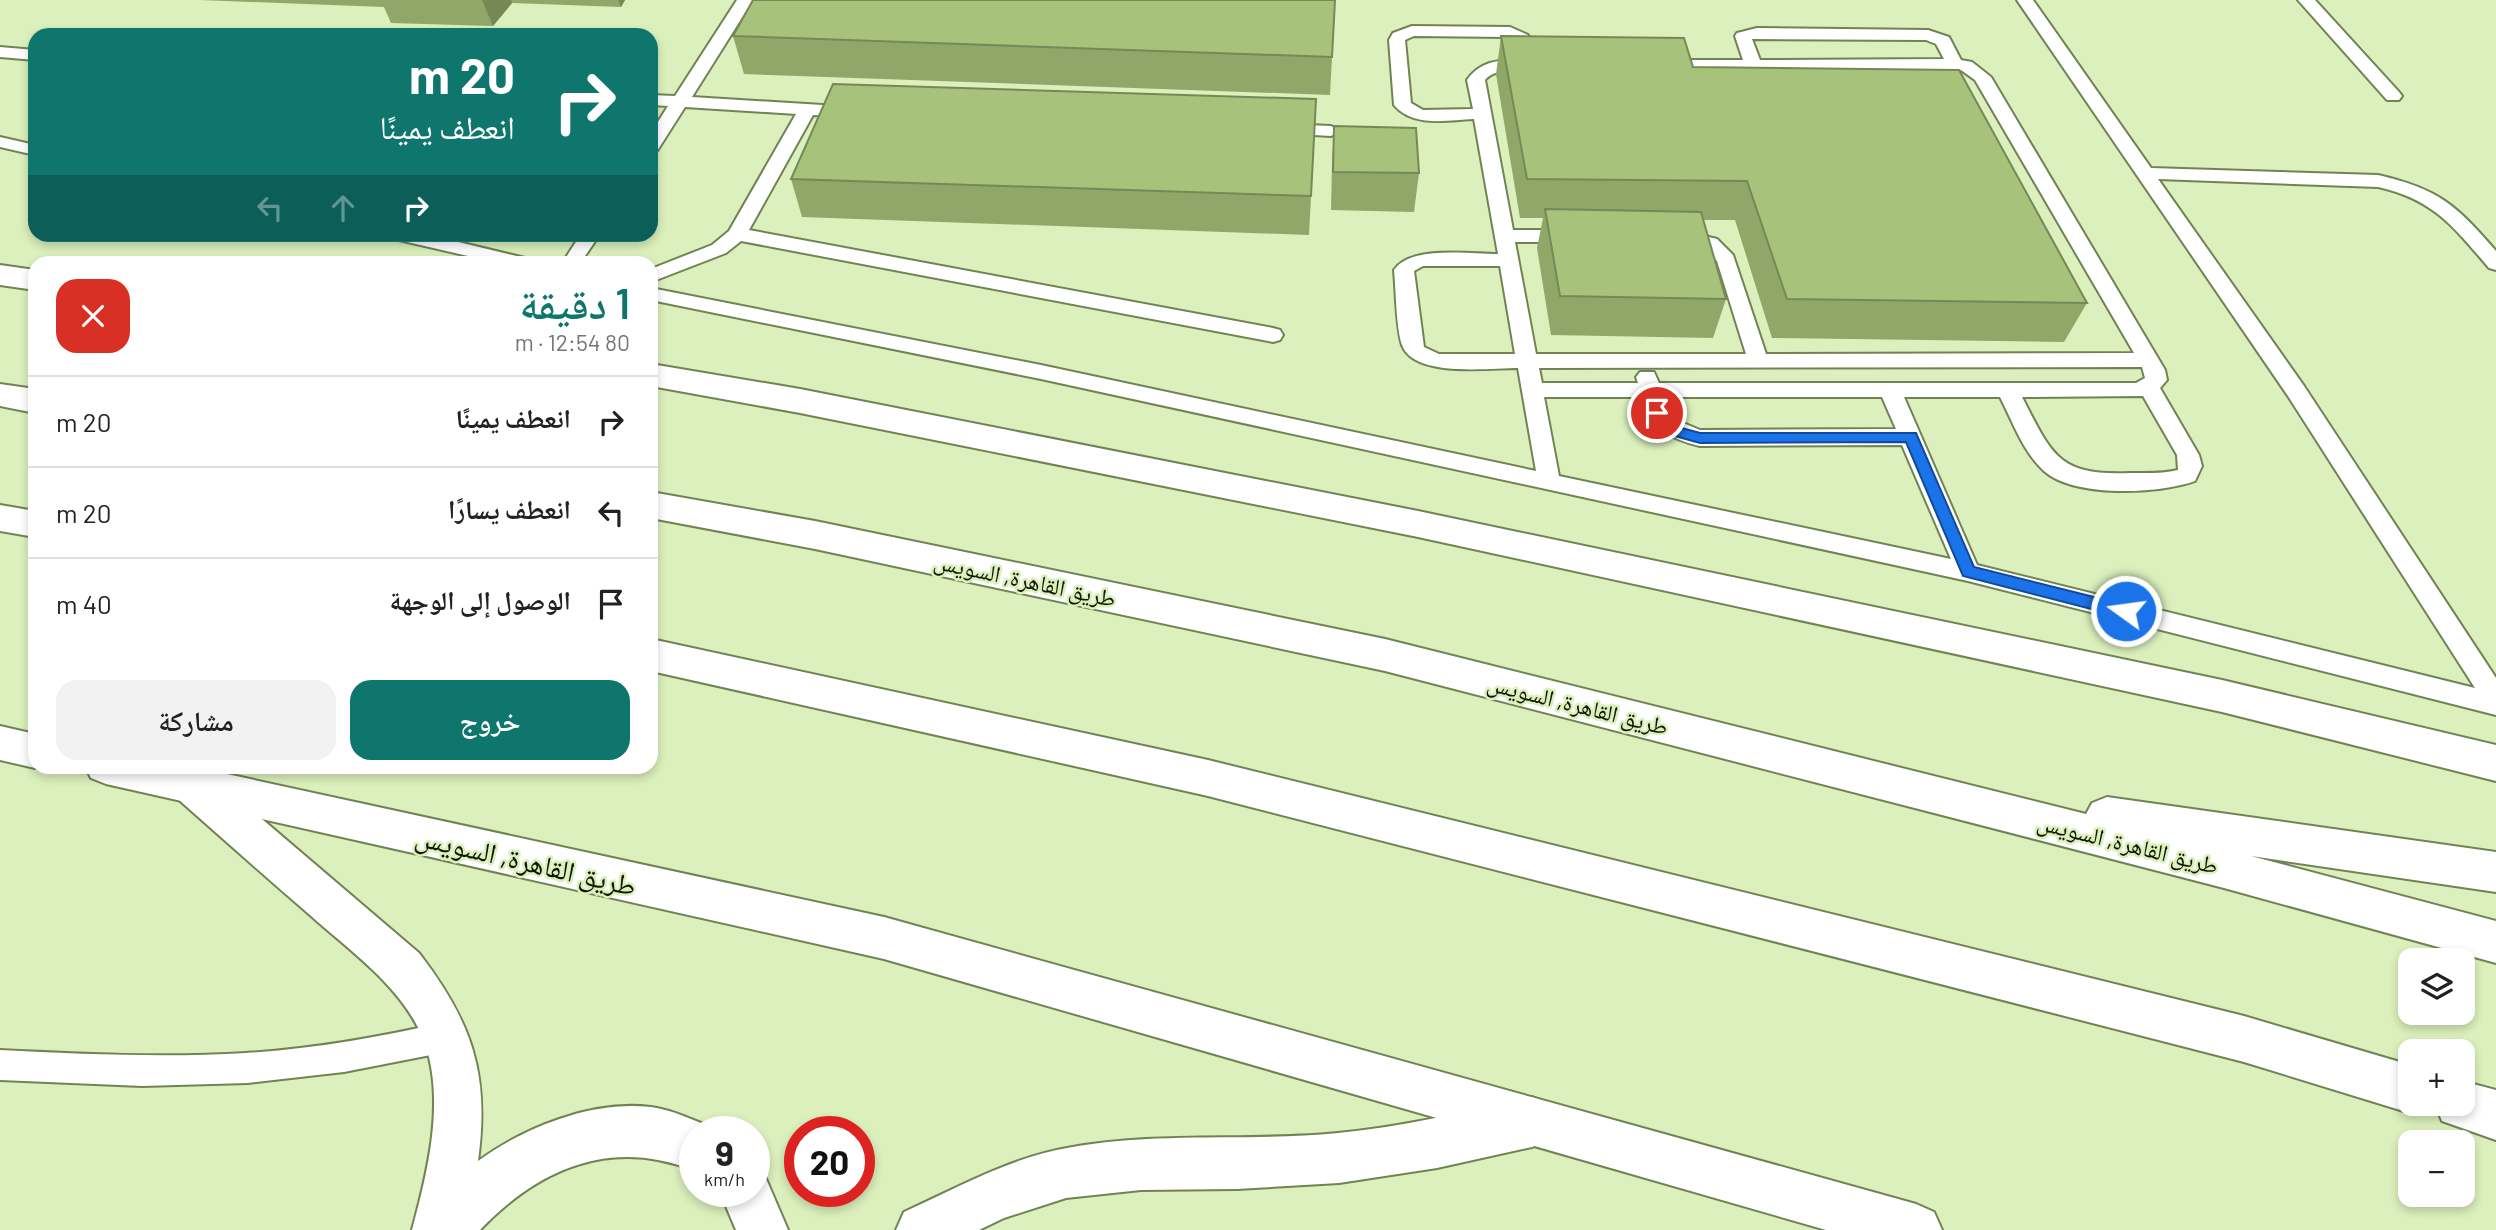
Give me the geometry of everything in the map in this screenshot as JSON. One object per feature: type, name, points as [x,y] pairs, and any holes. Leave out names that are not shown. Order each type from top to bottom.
[{"type":"main road","points":[[0,275],[28,279]]},
{"type":"main road","points":[[658,376],[800,401],[1418,524],[2222,696],[2496,763]]},
{"type":"main road","points":[[0,395],[28,400]]},
{"type":"main road","name":"طريق القاهرة, السويس","points":[[658,506],[815,534],[1385,655],[2224,868],[2496,942]]},
{"type":"main road","points":[[0,518],[28,523]]},
{"type":"main road","points":[[658,657],[1235,784],[2230,1036],[2398,1085]]},
{"type":"main road","points":[[0,743],[28,749]]},
{"type":"main road","name":"طريق القاهرة, السويس","points":[[141,774],[884,938],[1916,1230]]},
{"type":"main road","points":[[193,786],[403,968],[427,1000],[446,1037],[455,1084],[457,1132],[451,1184],[438,1230]]},
{"type":"main road","points":[[1902,786],[2496,872]]},
{"type":"main road","points":[[2475,1109],[2496,1115]]},
{"type":"main road","points":[[922,1230],[997,1195],[1066,1173],[1141,1165],[1237,1164],[1339,1158],[1437,1143],[1532,1122]]},
{"type":"main road","points":[[444,1230],[472,1199],[514,1166],[560,1144],[605,1133],[649,1132],[679,1141]]},
{"type":"main road","points":[[752,1207],[762,1230]]},
{"type":"lane","points":[[658,136],[745,0]]},
{"type":"lane","points":[[2025,0],[2296,391],[2496,701]]},
{"type":"lane","points":[[2306,0],[2393,96]]},
{"type":"lane","points":[[1482,114],[1419,115],[1409,111],[1404,105],[1396,40],[1399,36],[1412,31],[1510,32],[1522,39],[1527,65]]},
{"type":"lane","points":[[1753,65],[1743,36],[1757,33],[1928,35],[1942,41],[1955,64]]},
{"type":"lane","points":[[0,52],[28,54]]},
{"type":"lane","points":[[1549,482],[1476,80],[1480,73],[1497,66],[1553,65]]},
{"type":"lane","points":[[1533,390],[2136,390],[2149,387],[2156,380],[2148,360],[1982,77],[1966,66],[1646,65]]},
{"type":"lane","points":[[658,100],[876,113]]},
{"type":"lane","points":[[658,273],[719,249],[737,234],[807,110]]},
{"type":"lane","points":[[1262,128],[1331,131]]},
{"type":"lane","points":[[0,142],[28,148]]},
{"type":"lane","points":[[2146,173],[2378,181],[2405,186],[2431,196],[2451,211],[2496,264]]},
{"type":"lane","points":[[737,234],[1273,335]]},
{"type":"lane","points":[[1504,236],[1587,236]]},
{"type":"lane","points":[[1656,236],[1697,238],[1720,250],[1726,259],[1758,360]]},
{"type":"lane","points":[[432,242],[492,256]]},
{"type":"lane","points":[[1509,260],[1421,260],[1410,264],[1404,270],[1412,345],[1416,353],[1426,359],[1439,361],[2148,360]]},
{"type":"lane","points":[[658,295],[1041,372],[1968,572],[2496,701]]},
{"type":"lane","points":[[1643,360],[1657,413],[1663,422],[1686,436],[1911,437]]},
{"type":"lane","points":[[2007,390],[2044,458],[2056,469],[2087,480],[2176,479],[2187,475],[2191,466],[2188,455],[2149,387]]},
{"type":"lane","points":[[1890,390],[1968,572]]},
{"type":"lane","points":[[0,1065],[124,1071],[282,1065],[336,1058],[446,1037]]},
{"type":"building","points":[[753,0],[1335,0],[1332,57],[733,36]]},
{"type":"building","points":[[1501,36],[1684,38],[1693,67],[1959,70],[2087,303],[1787,299],[1747,181],[1527,179]]},
{"type":"building","points":[[833,84],[1316,99],[1311,196],[791,179]]},
{"type":"building","points":[[1334,126],[1416,128],[1419,173],[1333,172]]},
{"type":"building","points":[[1545,209],[1701,212],[1726,299],[1560,296]]},
{"type":"route","points":[[1657,413],[1673,430],[1700,438],[1911,437],[1968,572],[2126,611]]}]
